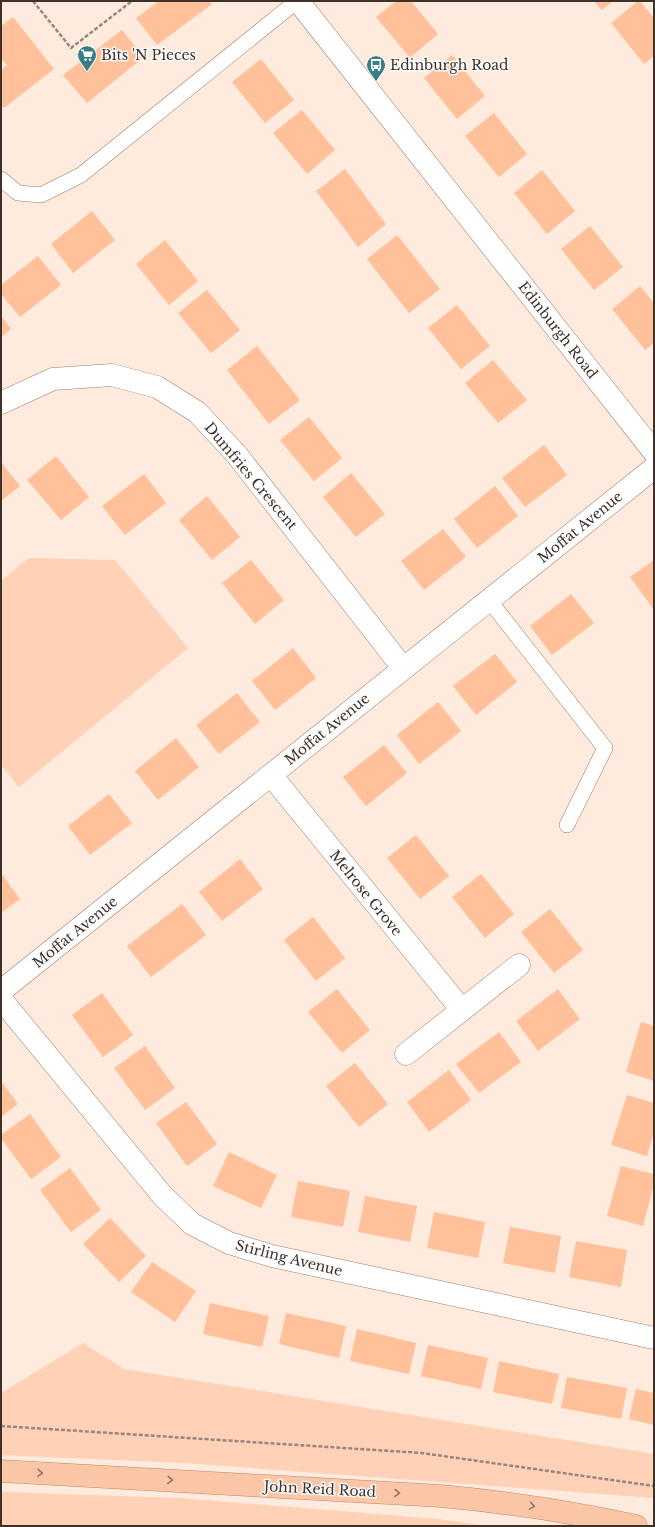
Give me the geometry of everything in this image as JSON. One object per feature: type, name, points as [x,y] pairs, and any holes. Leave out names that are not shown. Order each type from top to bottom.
[{"type":"highway","name":"John Reid Road","points":[[1,1471],[441,1496],[494,1501],[572,1512],[636,1526]]},
{"type":"street","name":"Edinburgh Road","points":[[298,1],[654,452]]},
{"type":"street","name":"Dumfries Crescent","points":[[1,403],[53,380],[112,375],[157,387],[197,412],[237,454],[403,668]]},
{"type":"street","name":"Moffat Avenue","points":[[1,991],[654,468]]},
{"type":"street","name":"Melrose Grove","points":[[270,775],[462,1010]]},
{"type":"street","points":[[406,1054],[519,965]]},
{"type":"street","name":"Stirling Avenue","points":[[1,999],[162,1195],[192,1224],[230,1243],[272,1256],[654,1338]]},
{"type":"lane","name":"Edinburgh Road","points":[[1,179],[18,193],[41,195],[81,175],[298,1]]},
{"type":"lane","points":[[489,600],[604,748],[567,825]]},
{"type":"path","points":[[33,1],[71,48],[132,1]]},
{"type":"path","points":[[1,1426],[422,1453],[654,1486]]},
{"type":"shaded area","points":[[28,558],[115,560],[188,648],[19,787],[1,765],[1,581]]},
{"type":"shaded area","points":[[83,1343],[124,1369],[654,1454],[654,1498],[185,1463],[1,1455],[1,1393]]},
{"type":"shaded area","points":[[1,1492],[179,1498],[438,1519],[488,1526],[1,1526]]},
{"type":"building","points":[[159,1],[209,1],[212,4],[157,45],[136,18]]},
{"type":"building","points":[[396,1],[411,1],[438,34],[410,58],[376,17]]},
{"type":"building","points":[[594,1],[613,1],[602,10]]},
{"type":"building","points":[[638,1],[640,1],[654,18],[654,56],[644,64],[611,23]]},
{"type":"building","points":[[13,17],[54,69],[4,108],[1,105],[1,70],[7,65],[1,58],[1,26]]},
{"type":"building","points":[[122,30],[144,57],[87,103],[63,75]]},
{"type":"building","points":[[452,55],[485,96],[457,119],[424,78]]},
{"type":"building","points":[[261,59],[294,100],[265,123],[232,82]]},
{"type":"building","points":[[302,110],[335,150],[307,174],[273,133]]},
{"type":"building","points":[[494,113],[527,154],[499,177],[465,136]]},
{"type":"building","points":[[345,169],[386,224],[358,247],[316,191]]},
{"type":"building","points":[[542,170],[575,211],[547,234],[514,193]]},
{"type":"building","points":[[92,211],[115,240],[73,273],[51,244]]},
{"type":"building","points":[[590,226],[623,267],[594,290],[561,249]]},
{"type":"building","points":[[397,235],[440,289],[409,313],[367,259]]},
{"type":"building","points":[[165,240],[198,281],[169,305],[136,264]]},
{"type":"building","points":[[38,256],[61,285],[20,317],[1,294],[1,285]]},
{"type":"building","points":[[640,286],[654,303],[654,343],[645,350],[612,309]]},
{"type":"building","points":[[207,290],[240,330],[211,353],[178,313]]},
{"type":"building","points":[[457,305],[490,346],[461,369],[428,328]]},
{"type":"building","points":[[1,316],[11,329],[1,337]]},
{"type":"building","points":[[257,346],[300,400],[269,424],[227,370]]},
{"type":"building","points":[[493,360],[527,400],[498,423],[465,383]]},
{"type":"building","points":[[309,417],[342,458],[314,481],[280,440]]},
{"type":"building","points":[[544,445],[567,475],[525,507],[502,478]]},
{"type":"building","points":[[56,456],[89,497],[61,520],[27,480]]},
{"type":"building","points":[[1,462],[20,486],[1,501]]},
{"type":"building","points":[[351,473],[385,514],[356,537],[323,497]]},
{"type":"building","points":[[144,474],[166,503],[125,535],[102,506]]},
{"type":"building","points":[[495,486],[518,516],[477,548],[454,519]]},
{"type":"building","points":[[207,496],[240,537],[212,560],[179,520]]},
{"type":"building","points":[[443,529],[466,557],[424,590],[401,561]]},
{"type":"building","points":[[251,560],[284,600],[255,624],[222,583]]},
{"type":"building","points":[[654,560],[654,610],[630,577]]},
{"type":"building","points":[[571,594],[594,623],[552,655],[530,626]]},
{"type":"building","points":[[293,648],[316,678],[275,710],[252,681]]},
{"type":"building","points":[[495,654],[517,682],[476,715],[453,686]]},
{"type":"building","points":[[237,693],[260,722],[219,754],[196,725]]},
{"type":"building","points":[[438,702],[461,731],[419,764],[397,735]]},
{"type":"building","points":[[176,738],[199,767],[158,800],[135,771]]},
{"type":"building","points":[[384,745],[407,773],[366,806],[343,777]]},
{"type":"building","points":[[109,794],[132,823],[90,855],[68,826]]},
{"type":"building","points":[[416,835],[449,876],[420,899],[387,858]]},
{"type":"building","points":[[240,859],[263,889],[222,921],[199,892]]},
{"type":"building","points":[[1,873],[20,899],[1,913]]},
{"type":"building","points":[[481,874],[514,914],[485,938],[452,897]]},
{"type":"building","points":[[182,904],[206,935],[151,977],[127,946]]},
{"type":"building","points":[[550,909],[583,950],[554,973],[521,932]]},
{"type":"building","points":[[313,917],[345,958],[316,981],[284,940]]},
{"type":"building","points":[[337,989],[370,1030],[342,1053],[308,1012]]},
{"type":"building","points":[[558,989],[580,1019],[538,1051],[516,1021]]},
{"type":"building","points":[[102,993],[133,1035],[103,1057],[72,1015]]},
{"type":"building","points":[[641,1022],[654,1026],[654,1081],[626,1072]]},
{"type":"building","points":[[499,1032],[521,1062],[479,1093],[456,1064]]},
{"type":"building","points":[[145,1046],[175,1088],[145,1110],[114,1068]]},
{"type":"building","points":[[355,1063],[388,1104],[359,1127],[326,1086]]},
{"type":"building","points":[[449,1070],[471,1100],[429,1132],[407,1102]]},
{"type":"building","points":[[1,1081],[18,1104],[1,1117]]},
{"type":"building","points":[[627,1095],[654,1103],[654,1132],[647,1156],[611,1145]]},
{"type":"building","points":[[186,1102],[217,1144],[187,1166],[156,1123]]},
{"type":"building","points":[[30,1114],[61,1157],[31,1179],[1,1138],[1,1135]]},
{"type":"building","points":[[229,1152],[277,1175],[261,1208],[213,1186]]},
{"type":"building","points":[[621,1166],[654,1174],[654,1184],[643,1226],[607,1216]]},
{"type":"building","points":[[70,1168],[101,1210],[71,1232],[40,1190]]},
{"type":"building","points":[[298,1181],[350,1191],[343,1227],[291,1217]]},
{"type":"building","points":[[365,1196],[417,1206],[410,1242],[358,1232]]},
{"type":"building","points":[[434,1212],[485,1222],[478,1258],[427,1248]]},
{"type":"building","points":[[110,1218],[146,1256],[119,1282],[83,1244]]},
{"type":"building","points":[[510,1227],[561,1236],[555,1273],[503,1263]]},
{"type":"building","points":[[576,1241],[627,1250],[621,1287],[569,1277]]},
{"type":"building","points":[[152,1262],[196,1291],[175,1322],[131,1292]]},
{"type":"building","points":[[210,1303],[269,1316],[262,1347],[203,1334]]},
{"type":"building","points":[[286,1313],[346,1326],[339,1358],[279,1344]]},
{"type":"building","points":[[357,1329],[416,1343],[409,1374],[350,1361]]},
{"type":"building","points":[[428,1345],[488,1358],[481,1389],[421,1376]]},
{"type":"building","points":[[499,1361],[559,1374],[552,1404],[493,1392]]},
{"type":"building","points":[[567,1377],[627,1388],[621,1419],[561,1408]]},
{"type":"building","points":[[636,1389],[654,1393],[654,1425],[629,1419]]},
{"type":"place","name":"Bits 'N Pieces","points":[[87,72]]},
{"type":"place","name":"Edinburgh Road","points":[[376,82]]}]
